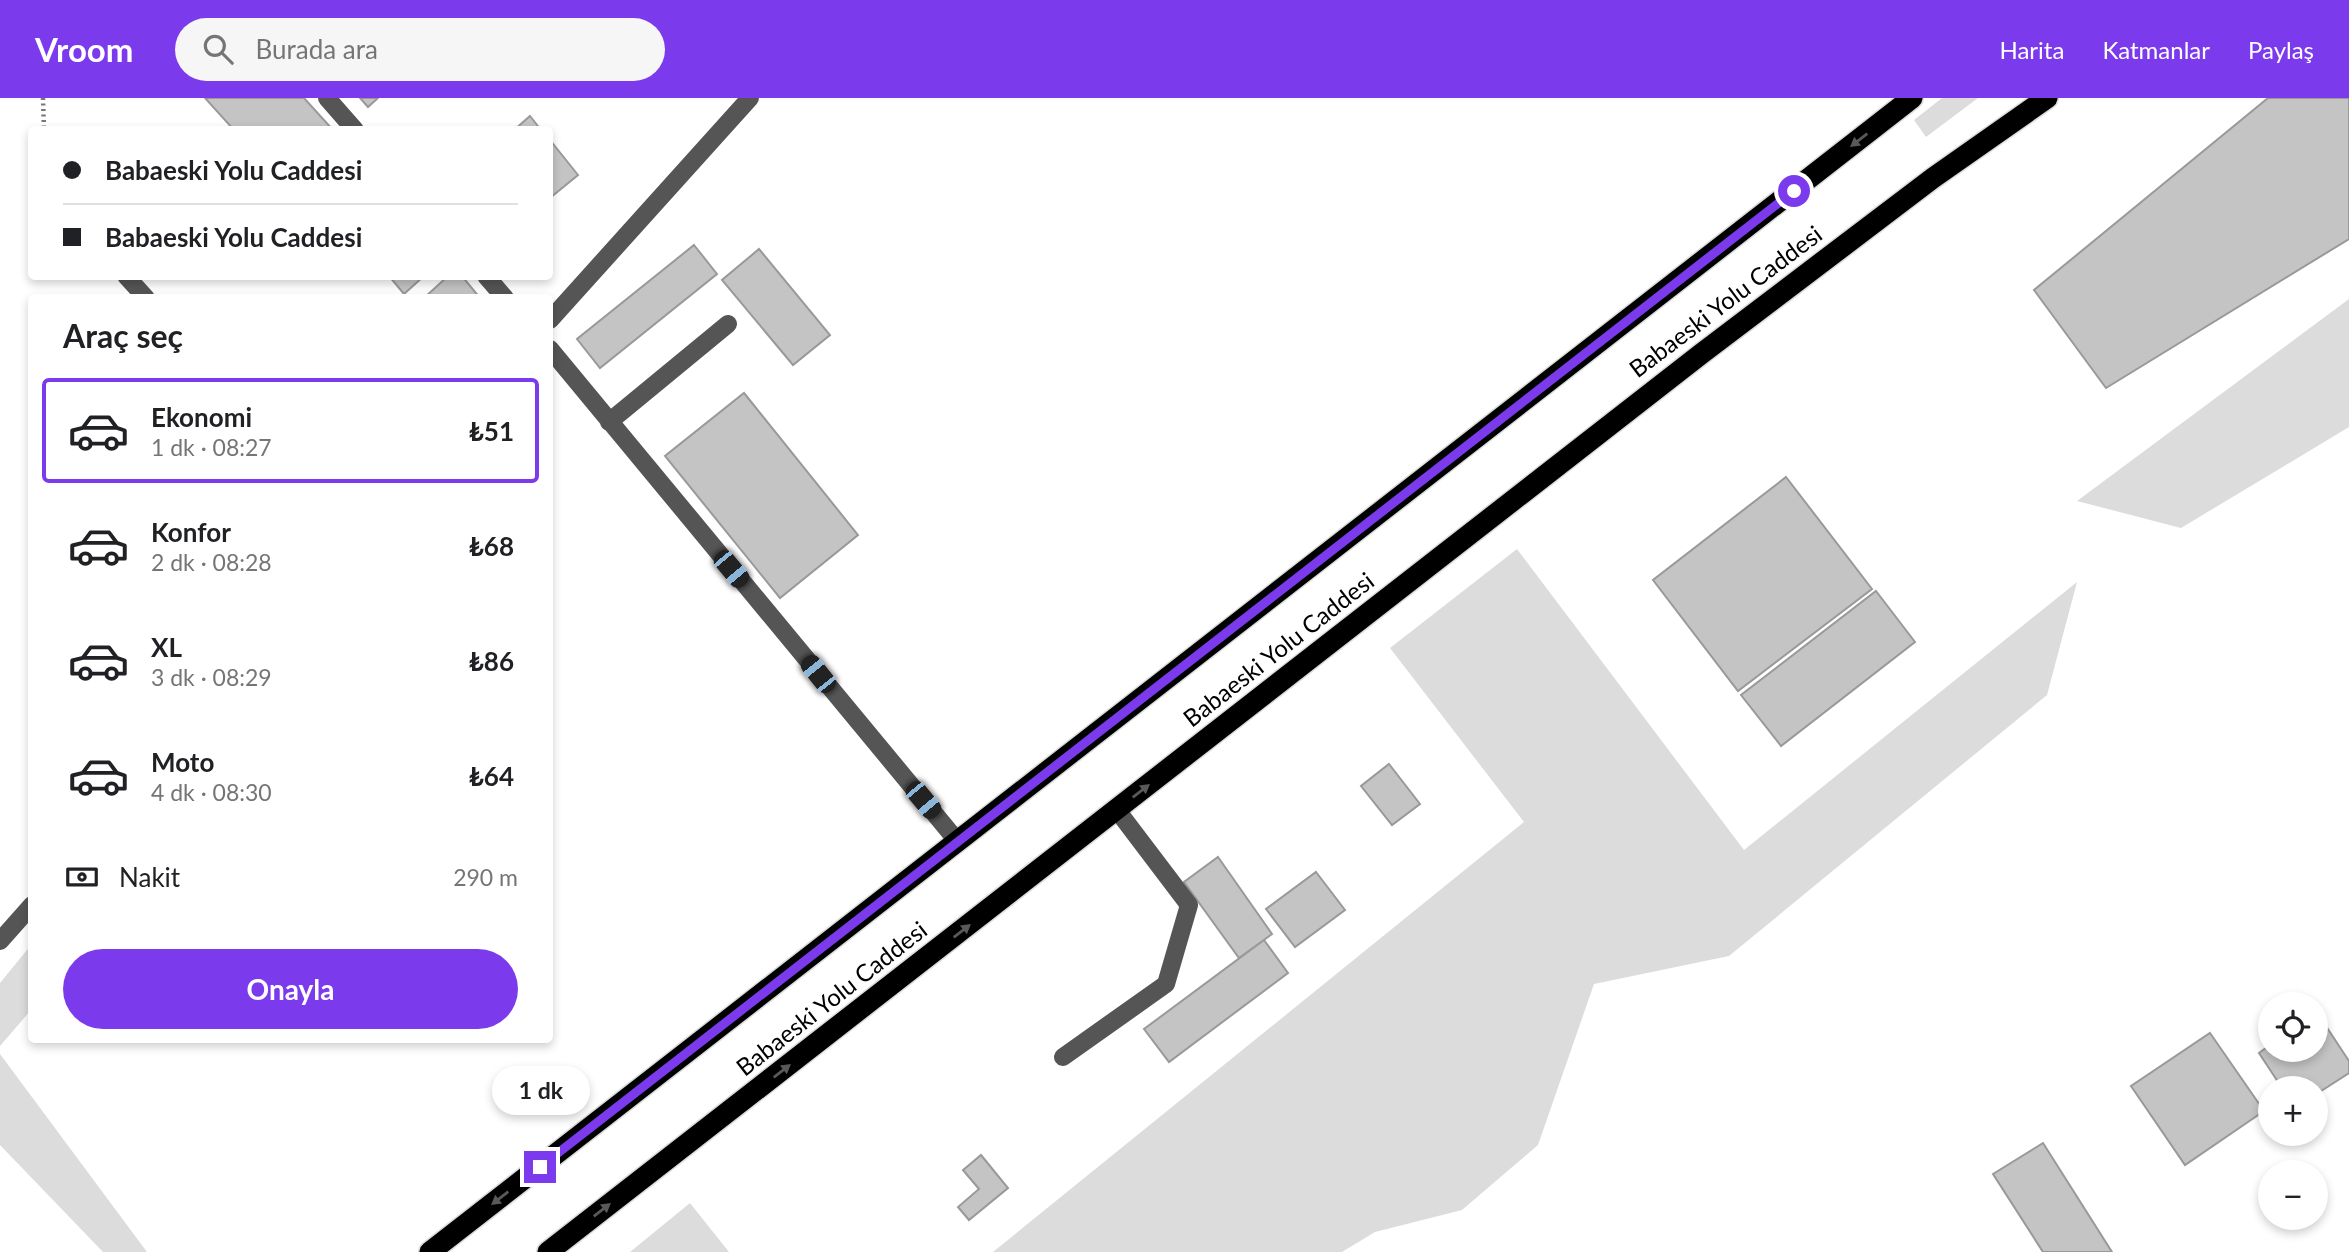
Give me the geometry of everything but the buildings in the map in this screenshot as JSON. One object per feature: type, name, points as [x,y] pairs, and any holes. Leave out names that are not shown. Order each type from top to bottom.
[{"type":"highway","name":"Babaeski Yolu Caddesi","points":[[430,1252],[1912,98]]},
{"type":"highway","name":"Babaeski Yolu Caddesi","points":[[548,1252],[1700,354],[1933,178],[2047,98]]},
{"type":"street","points":[[327,98],[352,126]]},
{"type":"street","points":[[553,317],[750,98]]},
{"type":"street","points":[[130,280],[142,294]]},
{"type":"street","points":[[489,280],[502,294]]},
{"type":"street","points":[[609,422],[728,324]]},
{"type":"street","points":[[553,353],[958,842]]},
{"type":"street","points":[[1063,1057],[1166,984],[1189,905],[1117,810]]},
{"type":"street","points":[[0,941],[28,910]]},
{"type":"path","points":[[43,98],[44,126]]},
{"type":"shaded area","points":[[1942,98],[1978,98],[1926,137],[1914,120]]},
{"type":"shaded area","points":[[2349,299],[2349,427],[2181,528],[2077,501]]},
{"type":"shaded area","points":[[1517,549],[1744,850],[2077,582],[2047,695],[1729,956],[1594,984],[1538,1145],[1462,1210],[1375,1232],[1342,1252],[993,1252],[1524,822],[1390,648]]},
{"type":"shaded area","points":[[28,949],[28,1013],[0,1046],[0,983]]},
{"type":"shaded area","points":[[0,1054],[147,1252],[103,1252],[0,1145]]},
{"type":"shaded area","points":[[690,1203],[729,1252],[630,1252]]},
{"type":"route","points":[[540,1167],[1794,191]]}]
